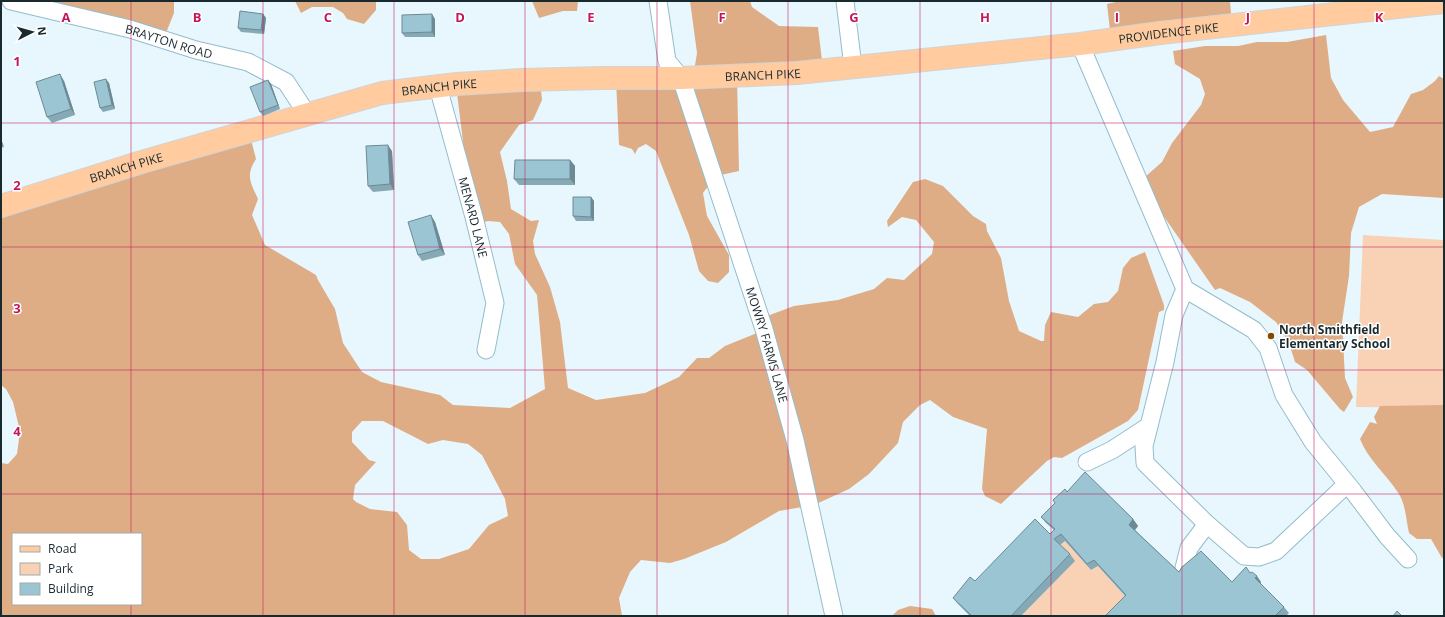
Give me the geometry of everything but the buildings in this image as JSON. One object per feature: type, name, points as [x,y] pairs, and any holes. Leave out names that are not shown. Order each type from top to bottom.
[{"type":"main road","name":"PROVIDENCE PIKE","points":[[893,64],[1444,2]]},
{"type":"main road","name":"BRANCH PIKE","points":[[1,206],[145,161],[382,94],[438,87],[522,80],[681,78],[797,73],[893,64]]},
{"type":"street","name":"BRAYTON ROAD","points":[[11,1],[130,30],[196,50],[248,62],[286,82],[307,114]]},
{"type":"street","points":[[658,1],[667,61],[681,78]]},
{"type":"street","points":[[845,1],[853,67]]},
{"type":"street","points":[[1080,44],[1185,288],[1254,330],[1268,348],[1284,395],[1313,442],[1387,536],[1408,559]]},
{"type":"street","name":"MOWRY FARMS LANE","points":[[681,78],[766,336],[795,440],[834,616]]},
{"type":"street","name":"MENARD LANE","points":[[438,87],[474,217],[495,303],[486,350]]},
{"type":"street","points":[[1185,288],[1174,314],[1165,362],[1144,446],[1145,463],[1207,524],[1244,556],[1259,557],[1276,551],[1347,484]]},
{"type":"street","points":[[1087,462],[1112,450],[1149,426]]},
{"type":"street","points":[[1186,573],[1184,568],[1189,548],[1207,524]]},
{"type":"green space","points":[[1363,235],[1444,240],[1444,408],[1356,407]]},
{"type":"green space","points":[[1065,541],[1091,570],[1098,566],[1130,602],[1116,616],[1021,616],[1074,561],[1059,546]]},
{"type":"shaded area","points":[[12,1],[174,1],[174,13],[164,38]]},
{"type":"shaded area","points":[[295,1],[376,1],[376,10],[364,24],[347,19],[343,13],[333,7],[312,7],[301,13]]},
{"type":"shaded area","points":[[532,1],[578,1],[577,11],[563,11],[539,18]]},
{"type":"shaded area","points":[[690,1],[750,1],[752,7],[779,26],[818,27],[823,69],[737,76],[739,171],[716,176],[703,193],[707,216],[729,255],[729,272],[718,283],[708,281],[699,271],[689,235],[656,151],[646,144],[638,148],[635,154],[632,149],[619,145],[616,80],[693,77],[697,53]]},
{"type":"shaded area","points":[[1120,1],[1230,1],[1232,25],[1111,39],[1107,4]]},
{"type":"shaded area","points":[[1326,35],[1331,78],[1343,100],[1370,132],[1393,127],[1411,94],[1423,90],[1439,76],[1444,79],[1444,198],[1382,194],[1359,207],[1351,233],[1349,276],[1342,322],[1345,378],[1353,397],[1344,412],[1307,370],[1295,362],[1289,343],[1276,322],[1250,302],[1220,288],[1215,290],[1151,198],[1145,177],[1162,162],[1172,143],[1201,105],[1205,94],[1200,79],[1175,64],[1173,51],[1205,46],[1238,46],[1257,42],[1287,42]]},
{"type":"shaded area","points":[[540,80],[542,100],[533,120],[519,125],[500,152],[507,181],[511,209],[531,221],[539,220],[533,241],[535,254],[550,287],[560,322],[568,388],[596,400],[645,393],[679,377],[697,358],[709,358],[725,346],[757,333],[767,316],[794,306],[838,300],[874,289],[887,278],[904,280],[932,254],[934,242],[916,220],[902,217],[888,227],[887,221],[913,182],[925,179],[943,186],[973,216],[986,224],[987,231],[1001,258],[1009,301],[1019,331],[1041,341],[1044,341],[1045,325],[1051,312],[1078,317],[1094,304],[1108,302],[1118,291],[1123,268],[1131,258],[1145,252],[1164,305],[1164,310],[1159,312],[1138,410],[1128,421],[1062,458],[1054,457],[1047,461],[1001,504],[985,496],[982,489],[987,429],[953,417],[930,400],[920,405],[903,422],[898,443],[869,474],[849,489],[814,505],[779,511],[726,542],[684,559],[670,563],[641,560],[630,572],[619,598],[622,616],[1,616],[1,463],[8,464],[17,454],[20,431],[13,402],[6,389],[1,385],[1,205],[249,132],[256,159],[251,170],[250,179],[258,199],[252,215],[265,245],[316,275],[335,309],[343,343],[362,372],[381,382],[440,395],[453,405],[510,408],[545,389],[537,295],[515,264],[509,234],[500,222],[488,221],[481,223],[467,174],[456,85]],"holes":[[[362,421],[383,421],[428,444],[443,440],[468,444],[482,455],[505,499],[508,516],[489,525],[469,549],[439,559],[421,559],[409,550],[407,525],[397,512],[370,509],[353,499],[355,485],[376,462],[369,460],[352,442],[352,432]]]},
{"type":"shaded area","points":[[1444,405],[1444,557],[1442,558],[1431,539],[1417,539],[1409,533],[1404,508],[1399,494],[1363,447],[1360,439],[1370,422],[1377,424],[1374,417],[1380,406]]},
{"type":"shaded area","points":[[910,606],[932,609],[936,616],[892,616],[898,610]]},
{"type":"place","name":"North Smithfield Elementary School","points":[[1271,336]]}]
